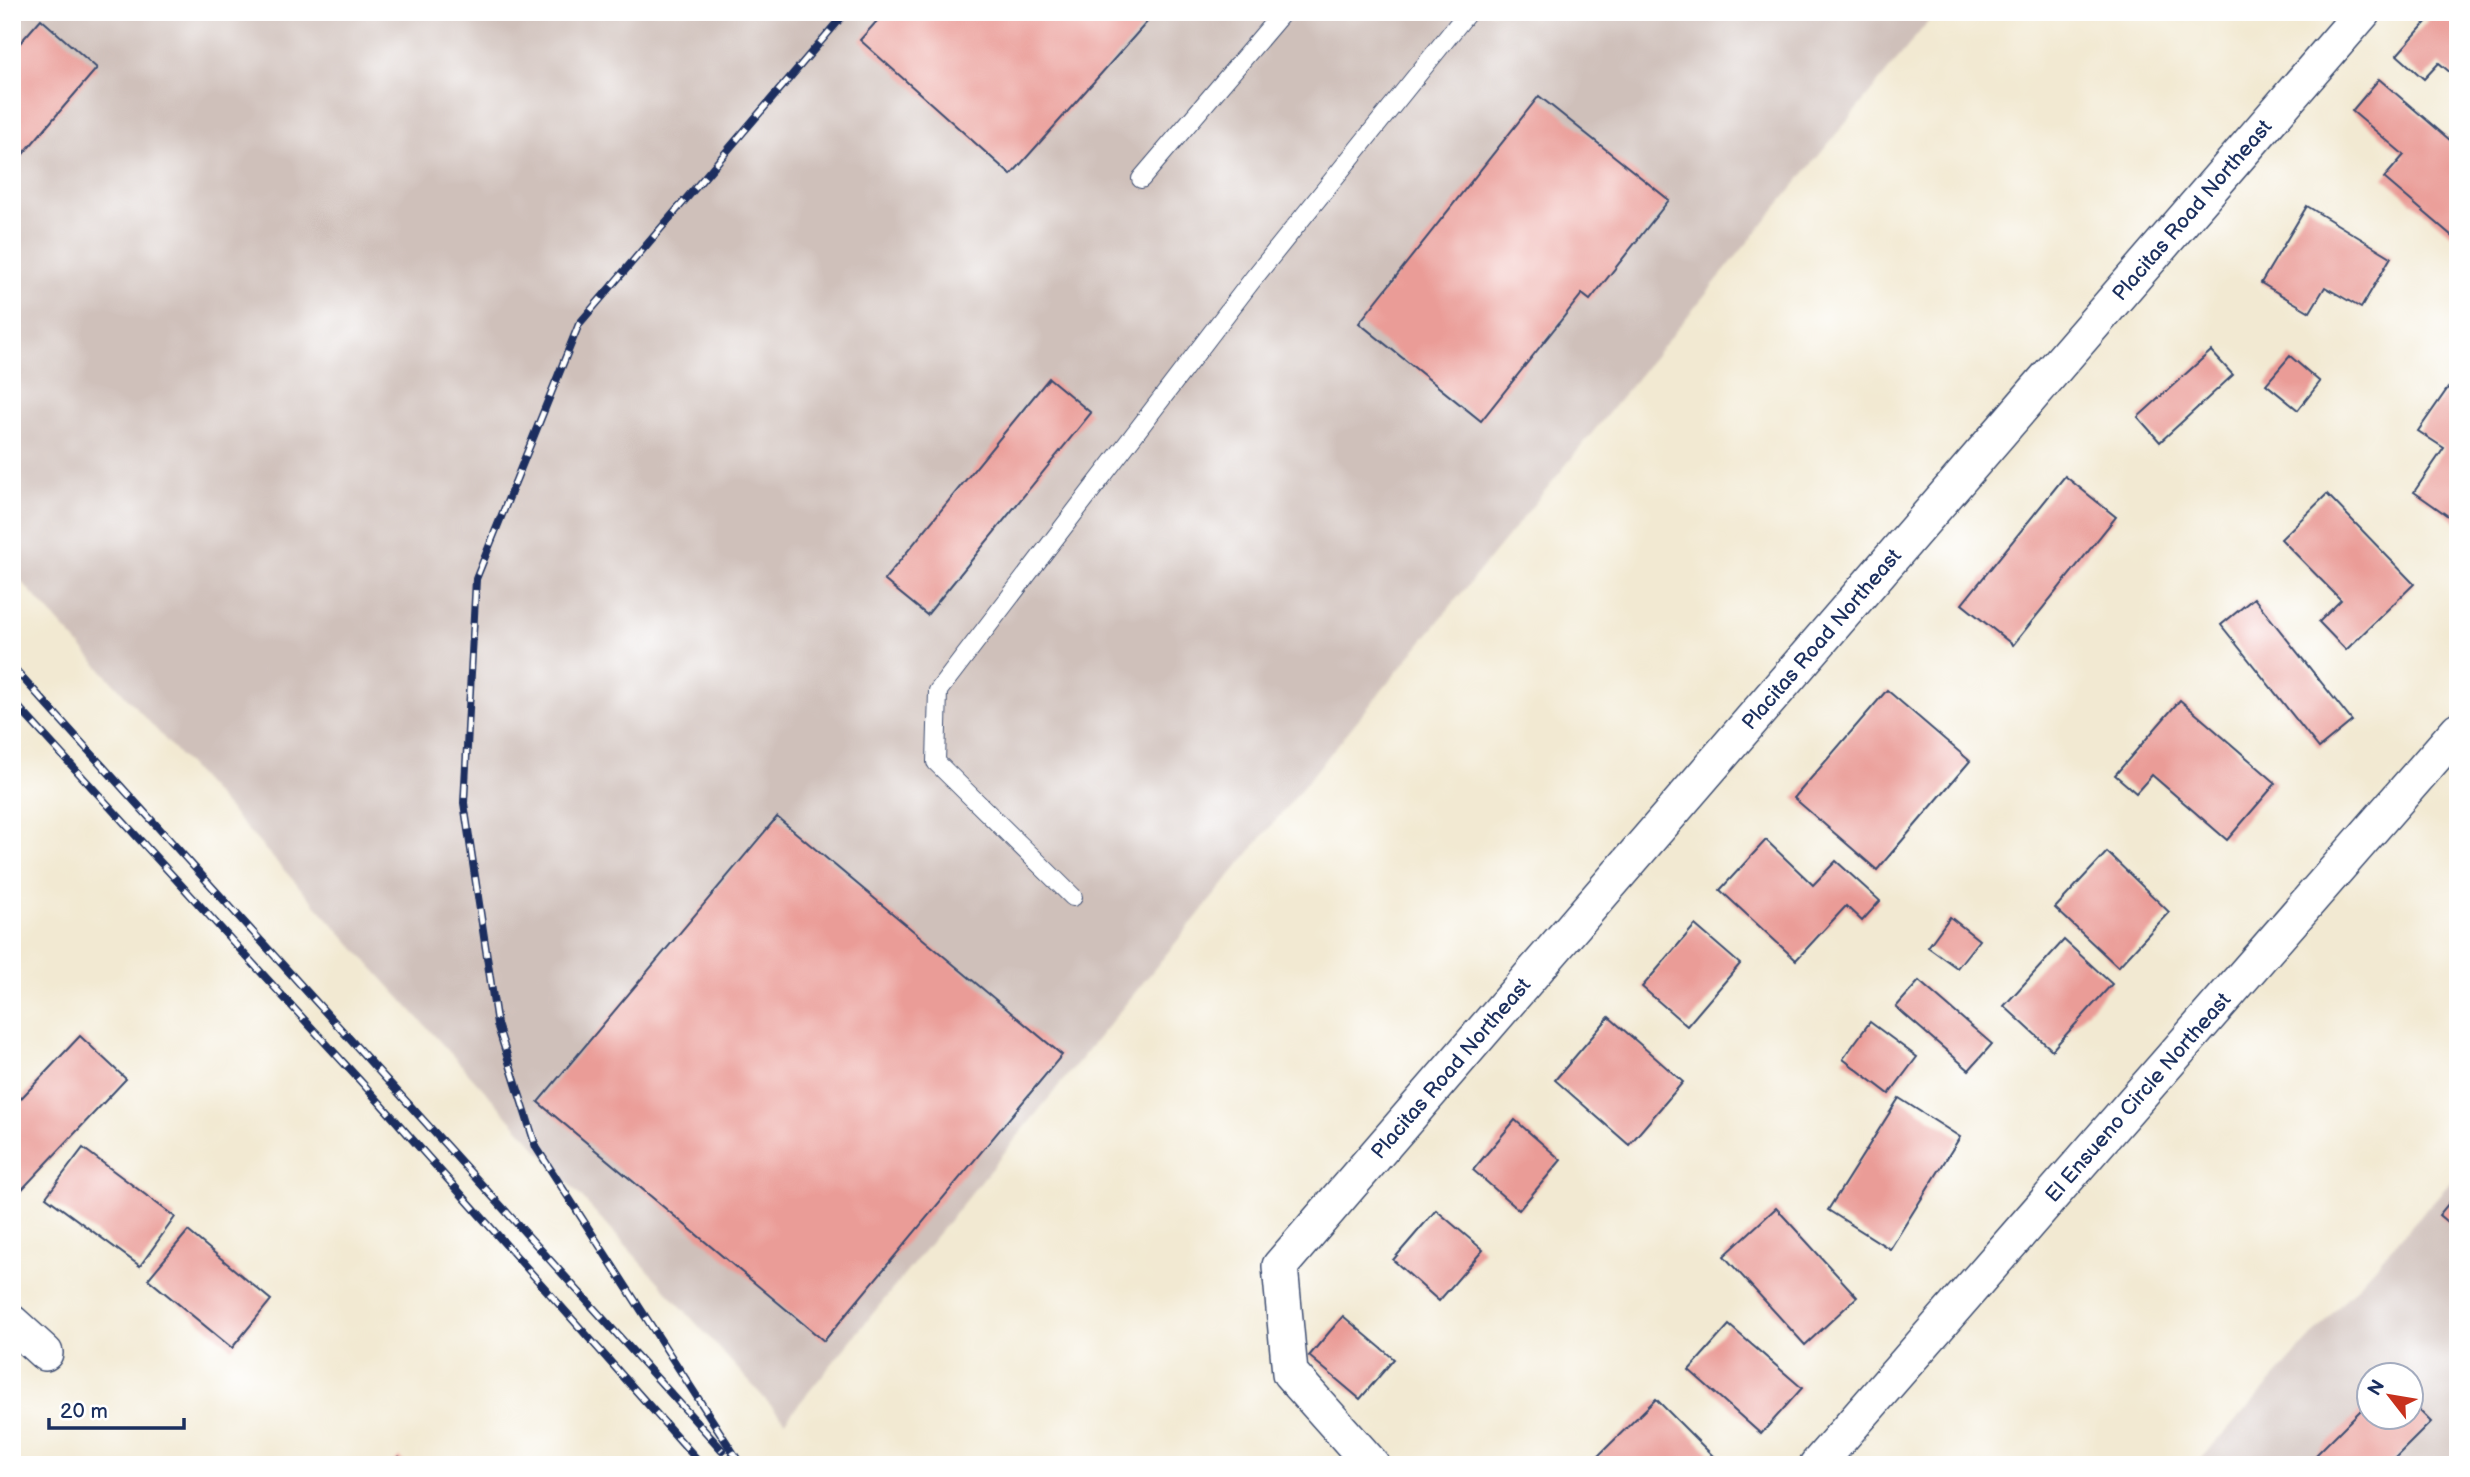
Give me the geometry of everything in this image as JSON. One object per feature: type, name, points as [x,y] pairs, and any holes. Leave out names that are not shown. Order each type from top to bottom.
[{"type":"street","name":"Placitas Road Northeast","points":[[1372,1465],[1290,1373],[1280,1266],[2363,12]]},
{"type":"street","name":"El Ensueno Circle Northeast","points":[[1817,1465],[2458,730]]},
{"type":"street","points":[[12,1323],[45,1353]]},
{"type":"lane","points":[[1141,179],[1283,12]]},
{"type":"lane","points":[[1073,897],[936,762],[938,691],[1253,279],[1468,12]]},
{"type":"shaded area","points":[[12,12],[1936,12],[785,1421],[12,571]]},
{"type":"shaded area","points":[[2458,1174],[2458,1465],[2196,1465]]},
{"type":"building","points":[[885,12],[1156,12],[1011,175],[860,40]]},
{"type":"building","points":[[2435,12],[2458,12],[2458,79],[2439,63],[2424,79],[2397,55]]},
{"type":"building","points":[[41,19],[97,68],[12,167],[12,52]]},
{"type":"building","points":[[2379,79],[2458,147],[2458,241],[2384,178],[2404,155],[2352,111]]},
{"type":"building","points":[[1539,96],[1669,200],[1590,300],[1582,294],[1481,421],[1359,323]]},
{"type":"building","points":[[2307,206],[2391,257],[2361,308],[2325,287],[2310,312],[2261,283]]},
{"type":"building","points":[[2211,351],[2233,375],[2160,442],[2138,417]]},
{"type":"building","points":[[2290,356],[2320,382],[2298,410],[2266,384]]},
{"type":"building","points":[[1049,378],[1091,413],[927,615],[884,580]]},
{"type":"building","points":[[2448,388],[2458,395],[2458,523],[2414,492],[2444,448],[2418,431]]},
{"type":"building","points":[[2065,476],[2116,517],[2013,645],[1962,604]]},
{"type":"building","points":[[2327,494],[2414,584],[2346,650],[2319,622],[2341,600],[2281,539]]},
{"type":"building","points":[[2254,598],[2352,721],[2319,748],[2221,625]]},
{"type":"building","points":[[1887,690],[1970,761],[1877,870],[1794,798]]},
{"type":"building","points":[[2180,700],[2276,783],[2227,840],[2152,775],[2136,793],[2115,775]]},
{"type":"building","points":[[777,817],[1062,1055],[824,1341],[538,1102]]},
{"type":"building","points":[[1766,840],[1813,885],[1836,861],[1880,901],[1862,921],[1846,906],[1796,960],[1720,890]]},
{"type":"building","points":[[2107,852],[2169,912],[2118,967],[2055,908]]},
{"type":"building","points":[[1950,917],[1979,940],[1957,968],[1928,947]]},
{"type":"building","points":[[1695,925],[1740,964],[1687,1026],[1642,987]]},
{"type":"building","points":[[2064,940],[2112,984],[2052,1050],[2004,1006]]},
{"type":"building","points":[[1919,981],[1992,1044],[1969,1070],[1896,1007]]},
{"type":"building","points":[[1609,1017],[1683,1082],[1629,1145],[1555,1080]]},
{"type":"building","points":[[1870,1022],[1917,1057],[1889,1094],[1843,1059]]},
{"type":"building","points":[[80,1036],[126,1079],[12,1200],[12,1108]]},
{"type":"building","points":[[1899,1098],[1960,1137],[1890,1249],[1828,1210]]},
{"type":"building","points":[[1515,1120],[1561,1160],[1519,1210],[1473,1170]]},
{"type":"building","points":[[83,1148],[175,1217],[140,1266],[46,1197]]},
{"type":"building","points":[[2458,1192],[2458,1231],[2439,1215]]},
{"type":"building","points":[[1776,1208],[1857,1297],[1805,1345],[1724,1256]]},
{"type":"building","points":[[1436,1210],[1483,1250],[1439,1301],[1393,1260]]},
{"type":"building","points":[[188,1231],[271,1300],[232,1348],[148,1279]]},
{"type":"building","points":[[1343,1316],[1394,1359],[1360,1399],[1309,1356]]},
{"type":"building","points":[[1729,1325],[1802,1388],[1761,1434],[1689,1370]]},
{"type":"building","points":[[1656,1399],[1719,1462],[1716,1465],[1601,1465],[1595,1459]]},
{"type":"building","points":[[2424,1415],[2431,1422],[2424,1429]]},
{"type":"building","points":[[2354,1417],[2354,1432],[2421,1432],[2388,1465],[2312,1465],[2309,1462]]},
{"type":"building","points":[[399,1457],[406,1465],[391,1465]]},
{"type":"railway","points":[[741,1465],[536,1147],[497,1024],[464,803],[476,579],[579,324],[846,12]]},
{"type":"railway","points":[[12,666],[722,1450]]},
{"type":"railway","points":[[12,700],[364,1085],[702,1465]]}]
